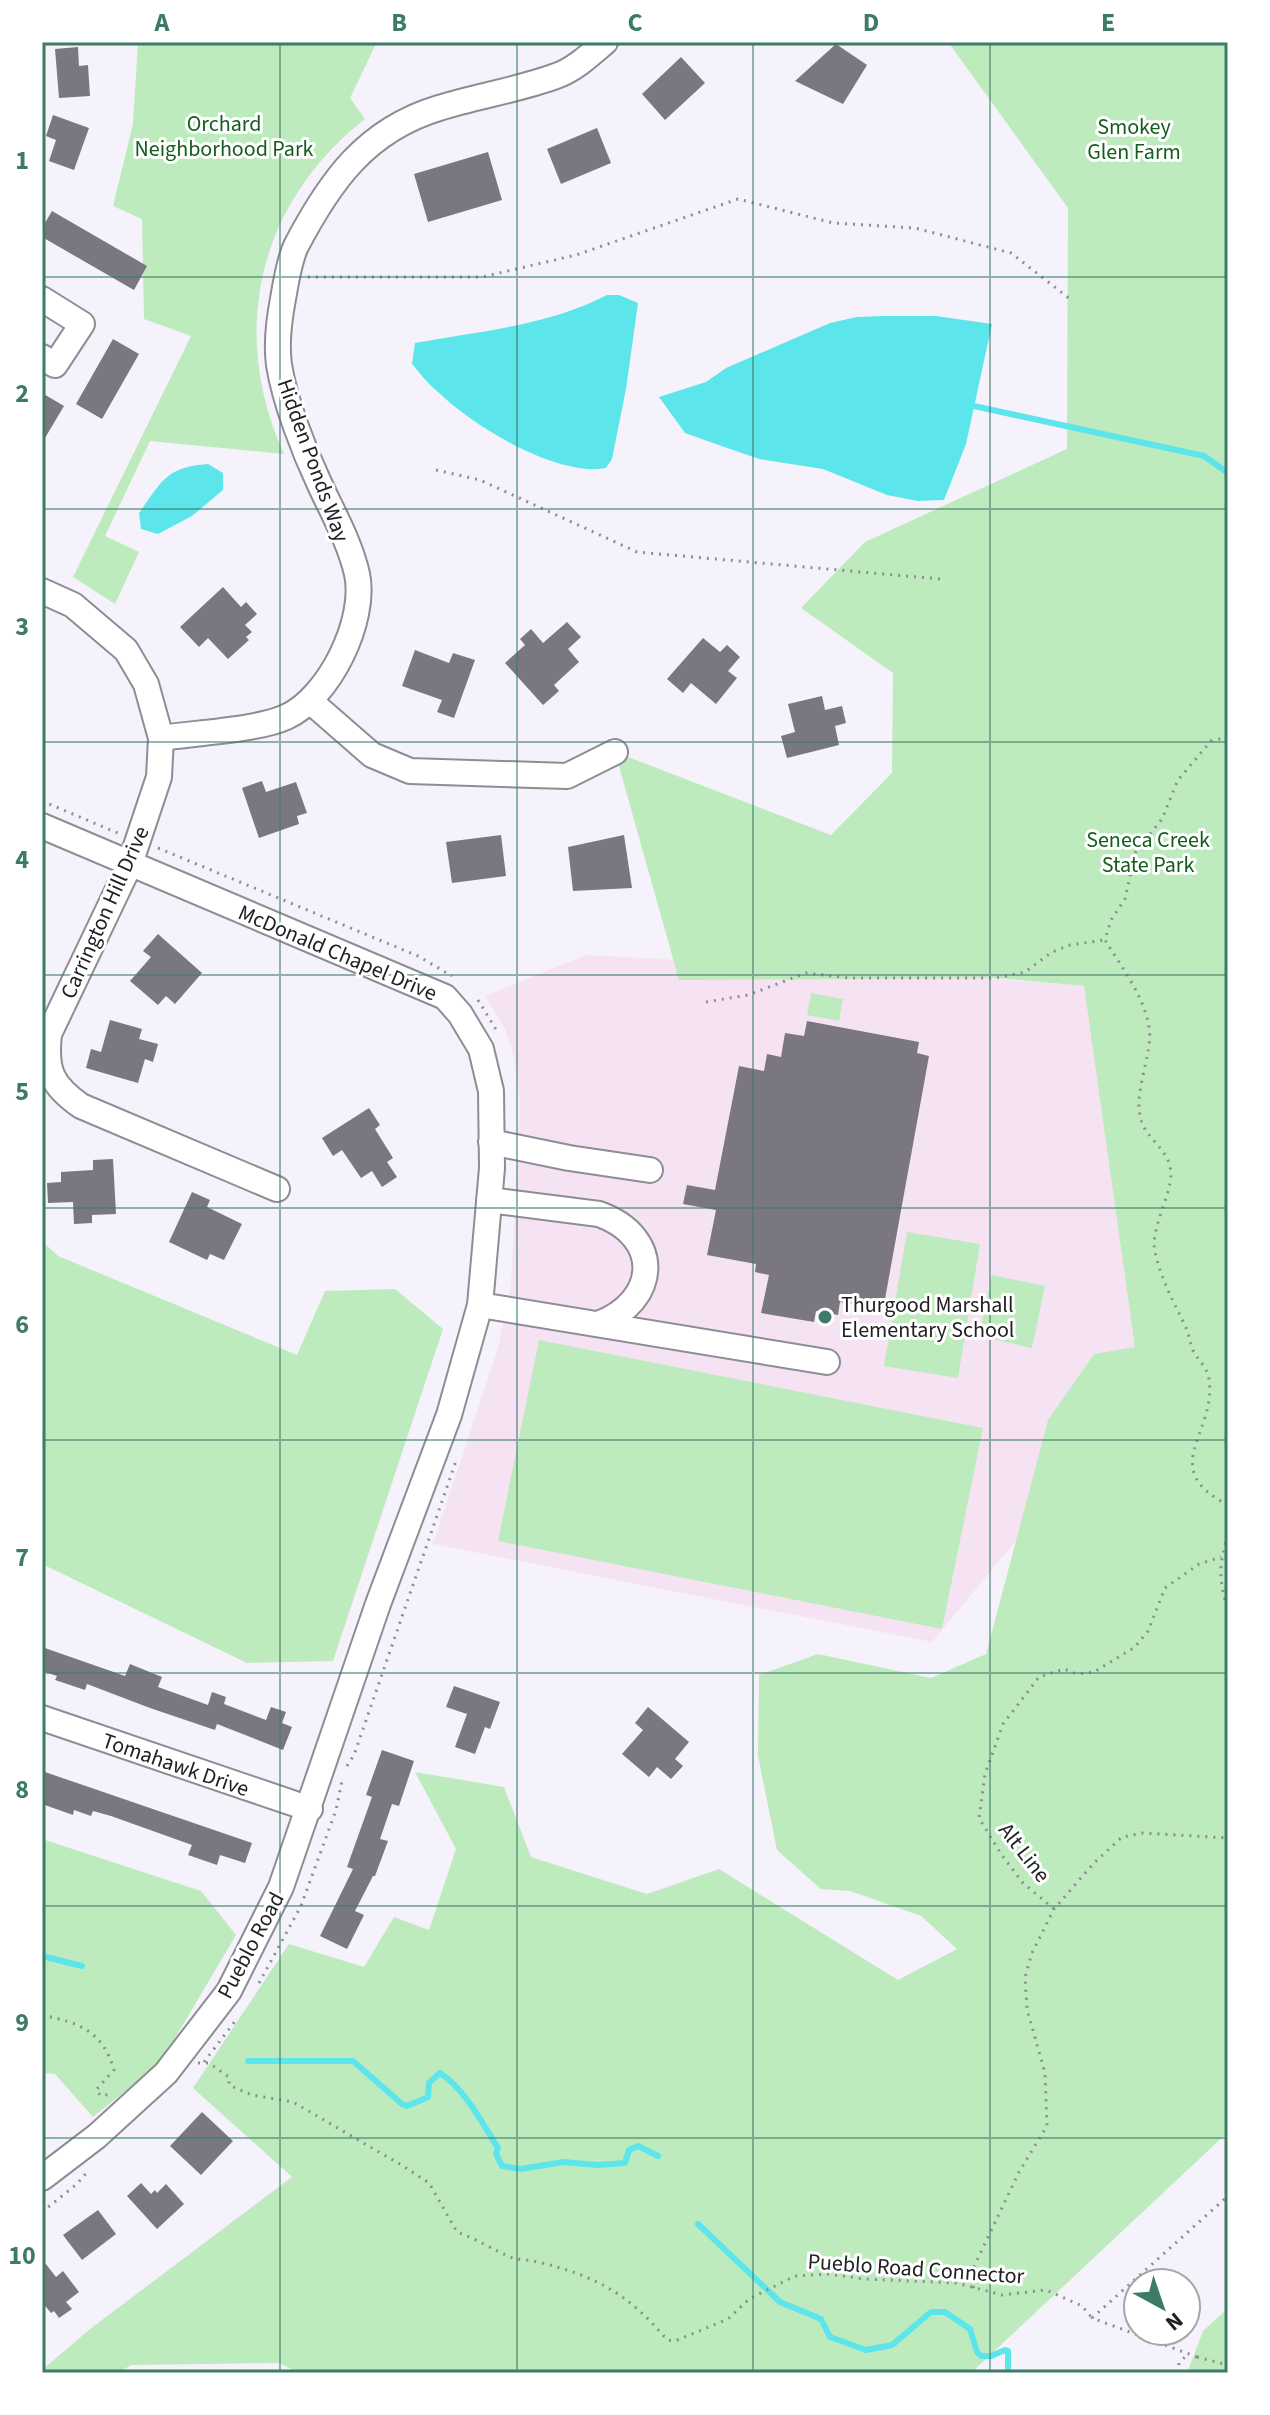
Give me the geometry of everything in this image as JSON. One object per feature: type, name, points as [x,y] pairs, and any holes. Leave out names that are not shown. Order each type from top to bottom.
[{"type":"street","name":"Hidden Ponds Way","points":[[161,738],[286,717],[310,701],[341,659],[356,616],[357,576],[316,477],[279,365],[278,327],[294,250],[319,205],[345,166],[376,140],[405,122],[436,109],[558,75],[605,42]]},
{"type":"street","points":[[42,299],[82,324],[55,365],[42,357]]},
{"type":"street","name":"Carrington Hill Drive","points":[[42,591],[73,605],[126,650],[146,684],[161,738],[159,777],[130,864],[49,1034],[47,1056],[51,1075],[65,1095],[81,1106],[277,1189]]},
{"type":"street","points":[[310,701],[372,755],[410,771],[567,776],[615,752]]},
{"type":"street","name":"McDonald Chapel Drive","points":[[42,826],[445,997],[460,1014],[481,1049],[491,1091],[491,1142],[480,1305],[449,1415],[362,1650]]},
{"type":"street","points":[[491,1142],[650,1170]]},
{"type":"street","points":[[489,1200],[599,1214],[617,1220],[630,1229],[640,1243],[645,1263],[643,1284],[629,1308],[615,1318],[598,1324]]},
{"type":"street","points":[[480,1305],[827,1362]]},
{"type":"street","name":"Pueblo Road","points":[[42,2178],[97,2136],[173,2064],[229,1991],[281,1887],[362,1650]]},
{"type":"street","name":"Tomahawk Drive","points":[[42,1718],[310,1809]]},
{"type":"path","points":[[288,277],[482,277],[576,255],[738,199],[833,223],[915,228],[1011,253],[1070,299]]},
{"type":"path","points":[[436,470],[480,480],[637,552],[940,579]]},
{"type":"path","points":[[1228,737],[1211,741],[1178,780],[1162,819],[1135,853],[1125,899],[1111,920],[1105,940],[1135,990],[1150,1028],[1139,1097],[1142,1123],[1161,1147],[1171,1174],[1154,1247],[1163,1280],[1188,1333],[1192,1350],[1207,1370],[1209,1381],[1209,1409],[1191,1457],[1195,1477],[1208,1494],[1228,1505]]},
{"type":"path","points":[[42,801],[126,836]]},
{"type":"path","points":[[706,1002],[748,995],[806,973],[849,978],[996,978],[1025,972],[1052,952],[1070,945],[1105,940]]},
{"type":"path","points":[[1228,1535],[1219,1578],[1228,1611]]},
{"type":"path","name":"Alt Line","points":[[1054,1909],[1023,1883],[979,1818],[985,1774],[1003,1724],[1039,1677],[1064,1669],[1077,1674],[1094,1672],[1135,1647],[1148,1631],[1165,1588],[1199,1564],[1221,1557]]},
{"type":"path","points":[[974,2288],[968,2279],[1019,2172],[1047,2126],[1045,2073],[1027,2009],[1025,1977],[1032,1953],[1054,1909],[1094,1863],[1122,1837],[1143,1833],[1228,1838]]},
{"type":"path","points":[[42,2015],[85,2027],[102,2044],[114,2070],[96,2090],[101,2096],[112,2094]]},
{"type":"path","name":"Pueblo Road Connector","points":[[173,2064],[209,2063],[229,2077],[229,2085],[240,2092],[293,2102],[336,2125],[429,2183],[457,2232],[513,2258],[539,2262],[603,2283],[620,2293],[667,2340],[675,2341],[719,2324],[749,2299],[795,2276],[828,2274],[865,2279],[957,2283],[1015,2295],[1046,2290],[1082,2306],[1092,2318],[1197,2357],[1228,2365]]},
{"type":"path","points":[[1092,2318],[1228,2196]]},
{"type":"path","points":[[1178,2373],[1179,2363],[1186,2356],[1197,2357]]},
{"type":"shaded area","name":"Thurgood Marshall Elementary School","points":[[586,955],[1088,986],[1167,1444],[1078,1466],[932,1642],[433,1544],[498,1348],[511,1285],[520,1103],[514,1057],[505,1029],[485,996]]},
{"type":"green space","name":"Orchard Neighborhood Park","points":[[138,42],[377,42],[350,98],[365,119],[329,152],[300,189],[278,229],[264,272],[257,316],[258,361],[267,408],[284,454],[150,441],[105,536],[139,552],[115,604],[73,577],[191,336],[144,319],[142,219],[113,206],[133,124]]},
{"type":"green space","points":[[948,42],[1228,42],[1228,2132],[971,2373],[299,2373],[279,2363],[131,2365],[118,2373],[42,2373],[90,2329],[292,2177],[193,2088],[289,1944],[364,1967],[394,1917],[429,1930],[456,1849],[415,1772],[504,1787],[531,1857],[647,1894],[719,1869],[898,1980],[957,1949],[921,1916],[850,1891],[821,1889],[777,1850],[758,1756],[759,1675],[818,1654],[931,1678],[986,1654],[1048,1420],[1094,1354],[1135,1347],[1084,986],[996,978],[679,980],[615,752],[831,835],[892,773],[893,673],[801,608],[865,542],[1067,449],[1068,208]]},
{"type":"green space","points":[[811,993],[843,999],[839,1021],[807,1015]]},
{"type":"green space","points":[[907,1232],[980,1244],[958,1378],[884,1366]]},
{"type":"green space","points":[[42,1241],[58,1256],[297,1355],[325,1291],[395,1289],[443,1329],[333,1661],[247,1663],[42,1564]]},
{"type":"green space","points":[[992,1275],[1045,1286],[1032,1348],[979,1336]]},
{"type":"green space","points":[[539,1340],[983,1428],[942,1629],[498,1541]]},
{"type":"green space","points":[[42,1839],[201,1891],[236,1935],[174,2040],[153,2069],[93,2117],[55,2074],[42,2073]]},
{"type":"green space","points":[[1228,2308],[1228,2373],[1187,2373],[1197,2347],[1202,2347],[1203,2331]]},
{"type":"water","points":[[607,295],[619,295],[638,303],[626,389],[612,459],[606,468],[586,469],[564,465],[516,446],[453,405],[412,364],[415,343],[537,321]]},
{"type":"water","points":[[936,316],[992,324],[966,444],[944,500],[918,501],[887,495],[823,469],[759,459],[685,433],[659,397],[706,382],[726,368],[830,323],[857,317]]},
{"type":"water","points":[[208,464],[223,473],[223,490],[192,516],[158,534],[141,529],[139,513],[166,478],[183,468]]},
{"type":"building","points":[[836,44],[867,65],[843,104],[795,81]]},
{"type":"building","points":[[78,47],[79,66],[88,65],[90,96],[59,98],[55,49]]},
{"type":"building","points":[[681,57],[705,83],[665,120],[642,94]]},
{"type":"building","points":[[53,115],[89,128],[74,170],[49,161],[56,140],[46,136]]},
{"type":"building","points":[[597,128],[611,163],[561,184],[547,149]]},
{"type":"building","points":[[488,152],[502,200],[428,222],[414,174]]},
{"type":"building","points":[[52,211],[147,266],[134,290],[42,237],[42,228]]},
{"type":"building","points":[[113,339],[139,354],[102,419],[76,404]]},
{"type":"building","points":[[42,393],[64,406],[42,443]]},
{"type":"building","points":[[223,587],[241,607],[246,602],[257,614],[245,625],[252,632],[246,637],[249,640],[228,659],[208,638],[199,647],[180,627]]},
{"type":"building","points":[[567,622],[581,637],[568,649],[579,662],[554,685],[559,691],[543,705],[505,663],[525,645],[520,639],[531,629],[543,643]]},
{"type":"building","points":[[703,638],[720,652],[727,645],[740,657],[728,671],[737,678],[716,704],[691,683],[683,693],[667,679]]},
{"type":"building","points":[[415,650],[449,663],[453,653],[475,660],[454,718],[437,712],[442,700],[402,686]]},
{"type":"building","points":[[822,696],[825,710],[842,706],[846,723],[835,726],[839,745],[787,758],[781,736],[795,732],[788,704]]},
{"type":"building","points":[[262,781],[266,792],[296,782],[307,813],[297,816],[299,824],[259,838],[242,788]]},
{"type":"building","points":[[501,835],[506,876],[452,883],[446,842]]},
{"type":"building","points":[[624,835],[632,888],[573,891],[568,847]]},
{"type":"building","points":[[158,934],[202,973],[175,1004],[166,996],[158,1005],[130,981],[151,957],[143,951]]},
{"type":"building","points":[[110,1020],[142,1029],[139,1039],[158,1044],[153,1062],[145,1059],[138,1083],[86,1068],[91,1049],[101,1052]]},
{"type":"building","points":[[807,1021],[919,1042],[917,1053],[929,1056],[883,1310],[840,1302],[838,1315],[816,1311],[814,1322],[761,1313],[769,1275],[755,1272],[756,1264],[707,1255],[716,1210],[683,1204],[687,1185],[715,1190],[739,1066],[764,1071],[767,1054],[781,1057],[785,1033],[804,1036]]},
{"type":"building","points":[[369,1108],[380,1125],[375,1129],[393,1158],[387,1162],[397,1177],[382,1187],[372,1171],[361,1178],[342,1150],[333,1156],[322,1138]]},
{"type":"building","points":[[113,1159],[116,1214],[92,1215],[92,1223],[74,1224],[73,1202],[48,1203],[47,1183],[61,1182],[61,1172],[93,1170],[93,1160]]},
{"type":"building","points":[[192,1192],[210,1200],[207,1207],[242,1224],[224,1260],[210,1254],[207,1260],[169,1242]]},
{"type":"building","points":[[42,1647],[125,1676],[130,1664],[162,1677],[158,1687],[208,1705],[212,1692],[226,1697],[224,1704],[266,1720],[271,1707],[286,1712],[282,1723],[292,1727],[283,1750],[217,1724],[215,1730],[87,1684],[85,1690],[55,1680],[57,1676],[42,1671]]},
{"type":"building","points":[[454,1686],[500,1702],[490,1729],[485,1727],[475,1754],[455,1747],[467,1714],[446,1707]]},
{"type":"building","points":[[648,1707],[689,1742],[675,1759],[683,1766],[671,1779],[657,1767],[649,1777],[622,1754],[643,1730],[635,1723]]},
{"type":"building","points":[[382,1750],[414,1761],[399,1806],[392,1804],[380,1839],[388,1841],[375,1876],[355,1911],[364,1915],[347,1949],[320,1936],[353,1869],[347,1867],[372,1797],[366,1795]]},
{"type":"building","points":[[42,1771],[252,1843],[245,1863],[220,1855],[217,1865],[188,1855],[192,1845],[111,1816],[93,1811],[91,1816],[74,1810],[73,1815],[42,1804]]},
{"type":"building","points":[[202,2112],[233,2141],[201,2175],[170,2146]]},
{"type":"building","points":[[141,2183],[151,2194],[155,2190],[157,2193],[166,2184],[184,2204],[157,2229],[127,2196]]},
{"type":"building","points":[[98,2210],[116,2234],[82,2260],[63,2235]]},
{"type":"building","points":[[42,2259],[56,2277],[63,2271],[79,2292],[66,2302],[72,2309],[59,2318],[42,2302]]},
{"type":"waterway","points":[[974,406],[1204,456],[1228,473]]},
{"type":"waterway","points":[[42,1956],[82,1966]]},
{"type":"waterway","points":[[248,2061],[353,2061],[407,2106],[428,2097],[429,2083],[440,2073],[472,2107],[498,2148],[496,2154],[502,2166],[521,2169],[563,2162],[597,2165],[625,2163],[629,2150],[638,2146],[658,2156]]},
{"type":"waterway","points":[[698,2224],[780,2302],[821,2319],[830,2337],[866,2350],[892,2345],[931,2312],[945,2312],[970,2329],[981,2356],[1008,2351],[1008,2371],[1011,2373]]},
{"type":"waterway","points":[[1047,2373],[1052,2373]]},
{"type":"place","name":"Thurgood Marshall Elementary School","points":[[825,1317]]},
{"type":"park label","name":"Smokey Glen Farm","points":[[1134,138]]},
{"type":"park label","name":"Seneca Creek State Park","points":[[1148,852]]}]
